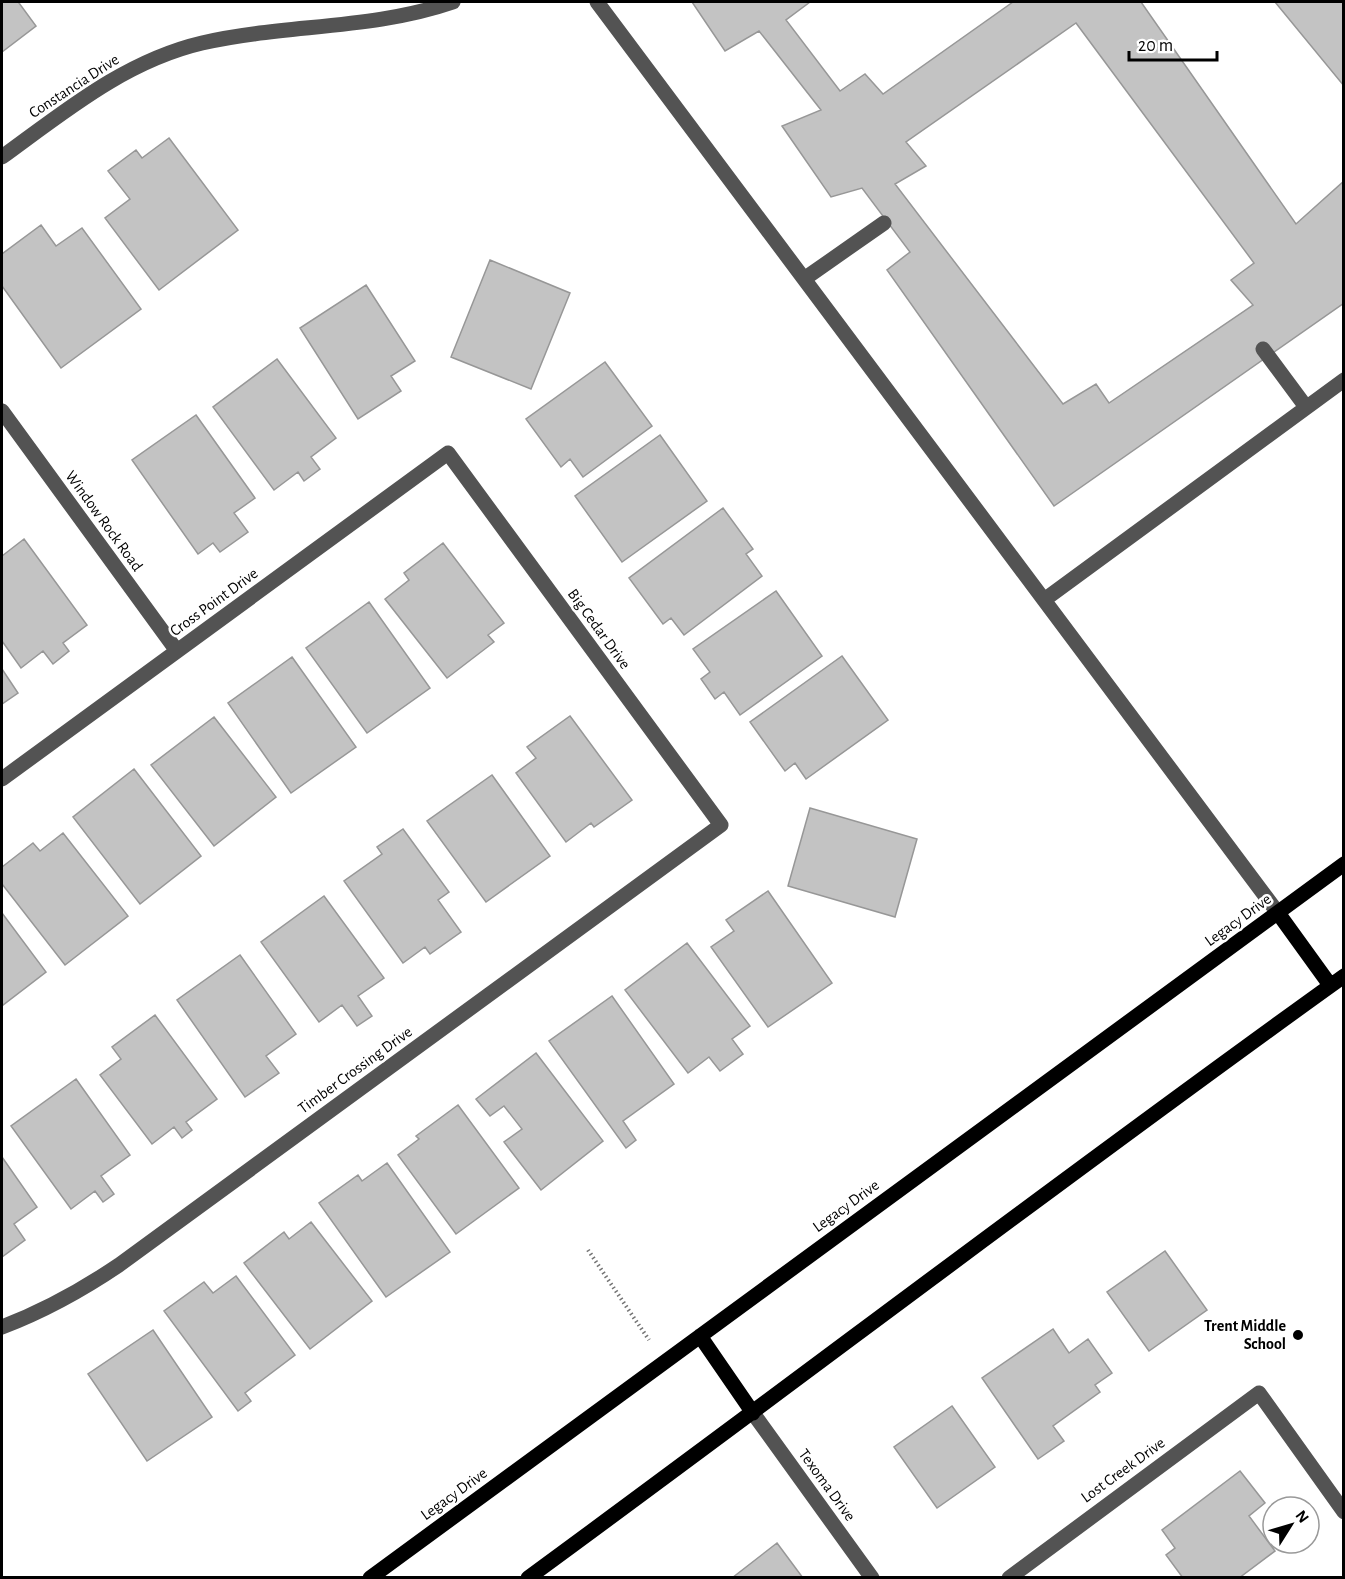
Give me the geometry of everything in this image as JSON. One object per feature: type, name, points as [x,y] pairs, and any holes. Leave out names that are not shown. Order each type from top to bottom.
[{"type":"main road","name":"Legacy Drive","points":[[370,1578],[1344,864]]},
{"type":"main road","points":[[1278,913],[1330,985]]},
{"type":"main road","points":[[528,1578],[753,1413],[976,1244],[1344,976]]},
{"type":"main road","points":[[700,1336],[753,1413]]},
{"type":"street","name":"Constancia Drive","points":[[2,158],[112,79],[171,52],[222,39],[387,18],[453,2]]},
{"type":"street","points":[[597,2],[1278,913]]},
{"type":"street","points":[[804,279],[884,223]]},
{"type":"street","points":[[1263,349],[1306,407]]},
{"type":"street","points":[[1044,600],[1344,380]]},
{"type":"street","name":"Window Rock Road","points":[[2,411],[177,651]]},
{"type":"street","name":"Cross Point Drive","points":[[2,779],[448,453]]},
{"type":"street","name":"Big Cedar Drive","points":[[448,453],[721,825]]},
{"type":"street","name":"Timber Crossing Drive","points":[[2,1327],[72,1295],[119,1265],[721,825]]},
{"type":"street","name":"Lost Creek Drive","points":[[1009,1578],[1259,1393],[1344,1512]]},
{"type":"street","name":"Texoma Drive","points":[[753,1413],[872,1578]]},
{"type":"path","points":[[588,1250],[649,1340]]},
{"type":"building","points":[[2,2],[21,2],[19,3],[36,26],[2,52]]},
{"type":"building","points":[[692,2],[810,2],[786,20],[840,91],[865,74],[883,94],[1013,2],[1141,2],[1296,224],[1344,181],[1344,303],[1054,506],[887,270],[910,252],[862,188],[831,197],[782,126],[821,110],[759,31],[725,51]],"holes":[[[1076,23],[1254,263],[1231,280],[1253,305],[1109,403],[1096,384],[1063,404],[895,184],[926,166],[906,142]]]},
{"type":"building","points":[[1275,2],[1344,2],[1344,86]]},
{"type":"building","points":[[169,138],[238,230],[159,290],[105,218],[130,199],[108,171],[136,150],[142,158]]},
{"type":"building","points":[[41,225],[56,246],[82,228],[141,309],[61,368],[2,286],[2,254]]},
{"type":"building","points":[[490,260],[570,293],[531,389],[451,357]]},
{"type":"building","points":[[366,285],[415,361],[391,376],[401,391],[358,419],[300,328]]},
{"type":"building","points":[[277,359],[336,438],[311,457],[320,469],[304,481],[298,472],[274,490],[213,407]]},
{"type":"building","points":[[605,362],[652,426],[583,477],[570,459],[561,467],[526,419]]},
{"type":"building","points":[[196,415],[255,498],[234,513],[248,532],[220,552],[213,543],[198,554],[132,460]]},
{"type":"building","points":[[660,435],[707,501],[622,562],[575,496]]},
{"type":"building","points":[[723,508],[753,549],[746,554],[762,576],[684,635],[671,618],[663,624],[629,578]]},
{"type":"building","points":[[24,539],[87,625],[63,643],[69,651],[53,664],[43,651],[21,668],[2,641],[2,556]]},
{"type":"building","points":[[443,543],[504,623],[488,635],[494,642],[447,678],[385,599],[409,580],[404,573]]},
{"type":"building","points":[[776,591],[822,656],[740,715],[724,692],[715,699],[701,679],[710,672],[693,649]]},
{"type":"building","points":[[369,602],[430,688],[367,733],[306,648]]},
{"type":"building","points":[[842,656],[888,720],[806,779],[795,763],[785,771],[750,722]]},
{"type":"building","points":[[292,657],[356,747],[291,793],[228,703]]},
{"type":"building","points":[[2,669],[18,693],[2,704]]},
{"type":"building","points":[[570,716],[632,800],[594,827],[591,823],[566,842],[516,773],[536,758],[527,747]]},
{"type":"building","points":[[214,717],[276,797],[214,846],[151,765]]},
{"type":"building","points":[[134,769],[201,856],[140,904],[73,817]]},
{"type":"building","points":[[492,775],[550,856],[486,902],[427,821]]},
{"type":"building","points":[[810,808],[917,839],[895,917],[788,886]]},
{"type":"building","points":[[403,829],[449,892],[438,900],[461,932],[430,954],[425,947],[403,963],[344,881],[382,854],[377,847]]},
{"type":"building","points":[[63,833],[128,916],[65,965],[2,884],[2,867],[33,843],[40,851]]},
{"type":"building","points":[[768,891],[832,983],[768,1027],[711,947],[734,931],[726,920]]},
{"type":"building","points":[[324,896],[384,978],[358,996],[372,1016],[357,1026],[342,1005],[319,1022],[261,942]]},
{"type":"building","points":[[2,913],[46,972],[3,1005],[2,1003]]},
{"type":"building","points":[[687,943],[750,1026],[732,1039],[743,1054],[720,1071],[709,1057],[688,1073],[625,990]]},
{"type":"building","points":[[240,955],[296,1034],[266,1056],[279,1073],[245,1097],[177,1000]]},
{"type":"building","points":[[612,996],[674,1084],[623,1121],[636,1140],[626,1148],[549,1041]]},
{"type":"building","points":[[155,1015],[217,1099],[186,1122],[192,1130],[182,1138],[174,1127],[152,1144],[100,1075],[121,1059],[112,1047]]},
{"type":"building","points":[[536,1053],[603,1141],[541,1190],[504,1142],[522,1129],[504,1106],[490,1116],[476,1099]]},
{"type":"building","points":[[76,1079],[130,1155],[101,1176],[114,1194],[103,1202],[95,1191],[71,1209],[11,1126]]},
{"type":"building","points":[[458,1105],[519,1188],[456,1234],[398,1155],[419,1139],[416,1136]]},
{"type":"building","points":[[2,1157],[37,1207],[14,1224],[25,1240],[2,1257]]},
{"type":"building","points":[[387,1163],[450,1252],[386,1297],[319,1203],[358,1175],[362,1181]]},
{"type":"building","points":[[311,1222],[372,1301],[310,1349],[244,1263],[284,1232],[289,1239]]},
{"type":"building","points":[[1165,1251],[1207,1310],[1149,1351],[1107,1292]]},
{"type":"building","points":[[236,1276],[295,1355],[245,1393],[251,1401],[238,1411],[164,1311],[204,1282],[213,1293]]},
{"type":"building","points":[[1053,1329],[1069,1353],[1088,1339],[1112,1373],[1095,1385],[1100,1392],[1053,1426],[1064,1441],[1038,1459],[982,1378]]},
{"type":"building","points":[[153,1330],[212,1417],[147,1461],[88,1374]]},
{"type":"building","points":[[952,1406],[995,1467],[937,1508],[894,1447]]},
{"type":"building","points":[[1240,1471],[1261,1498],[1261,1506],[1249,1516],[1261,1532],[1261,1555],[1270,1555],[1239,1578],[1183,1578],[1166,1555],[1175,1548],[1162,1530]]},
{"type":"building","points":[[777,1543],[803,1578],[732,1578]]},
{"type":"place","name":"Trent Middle School","points":[[1298,1335]]}]
